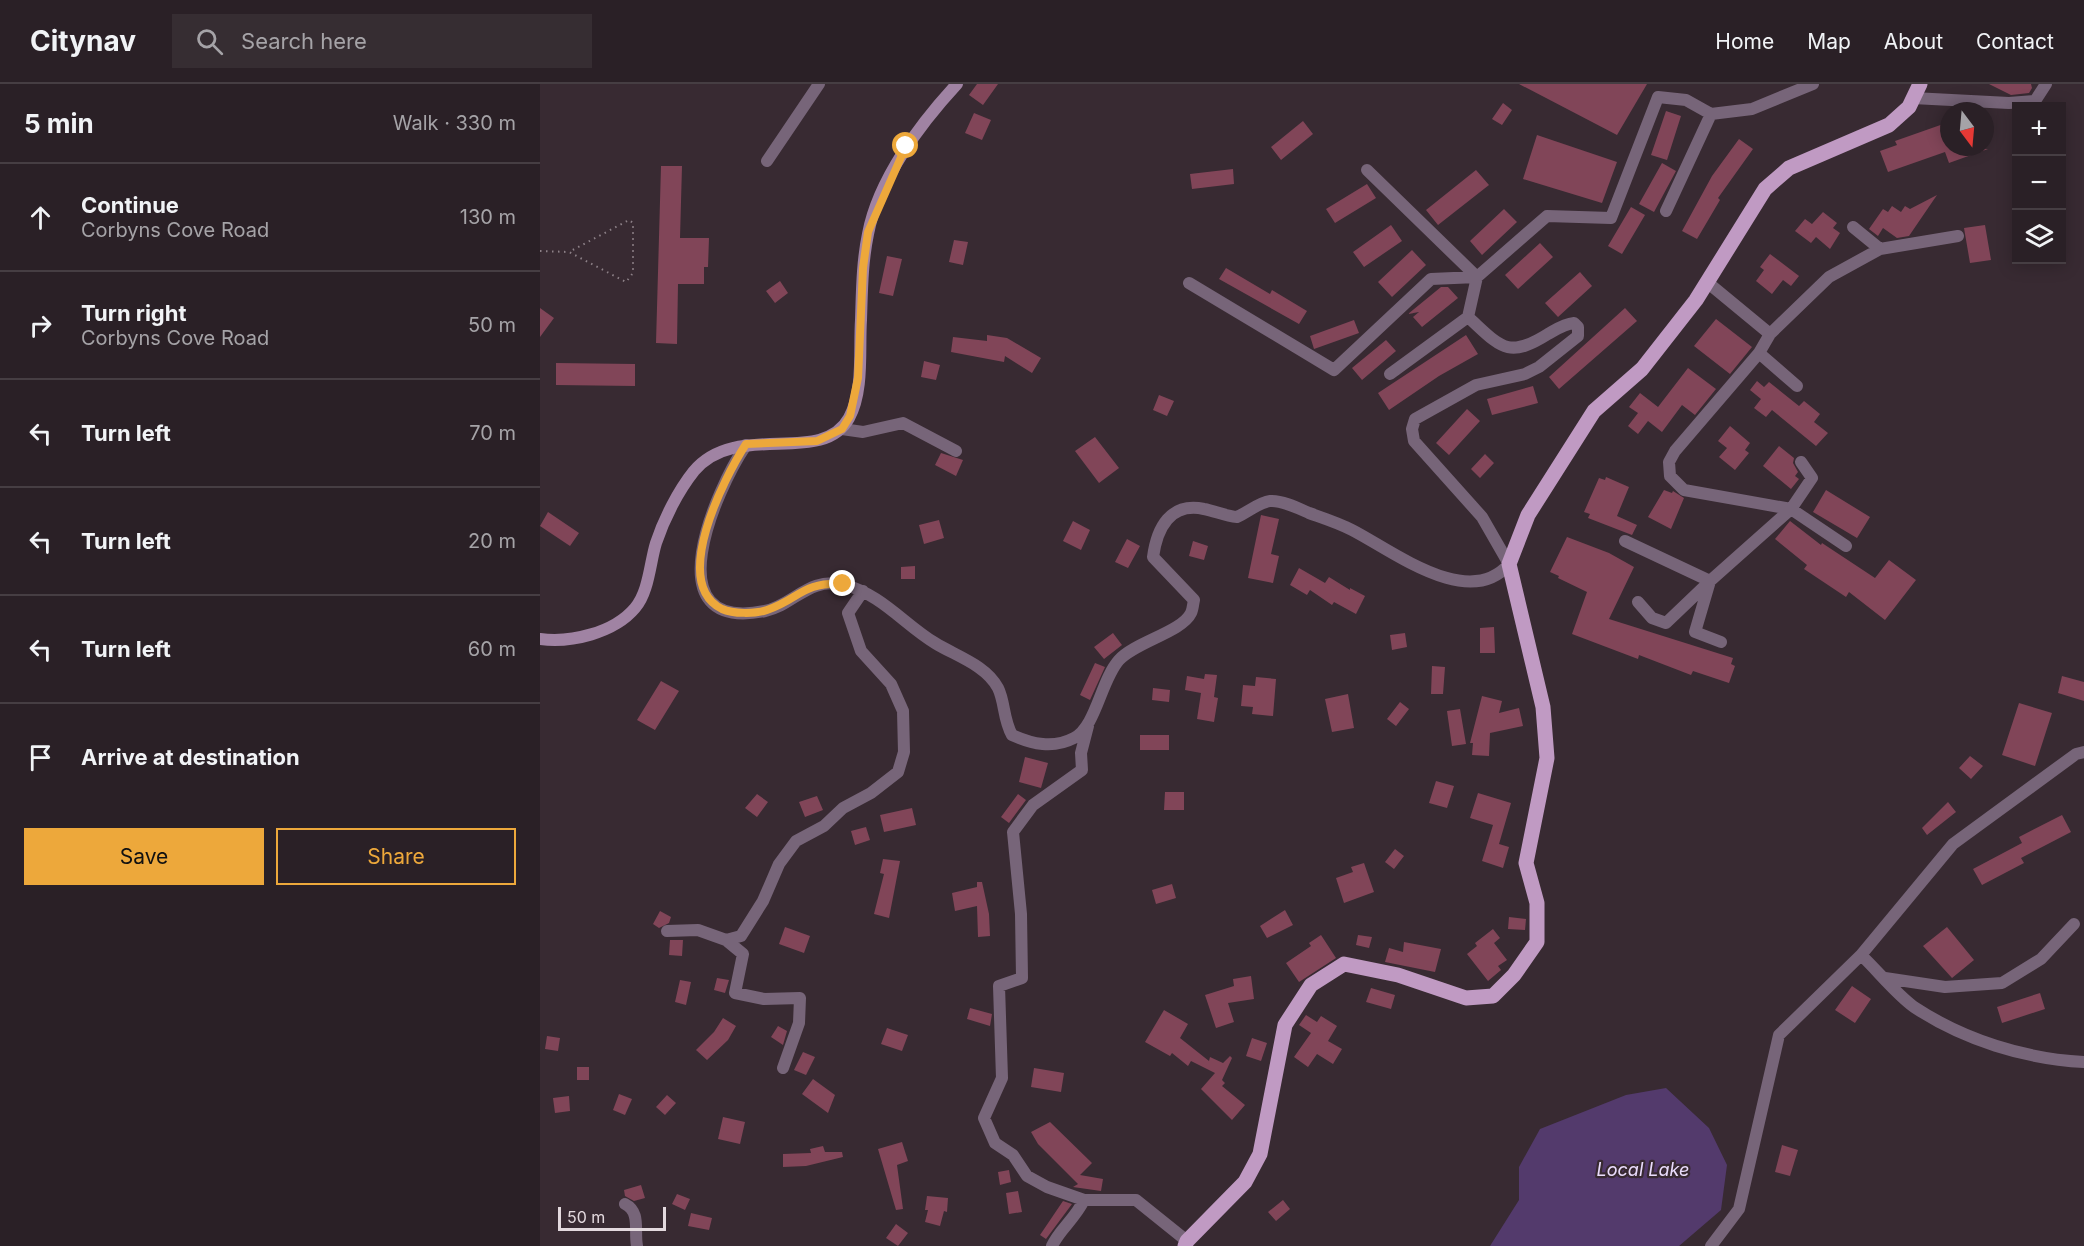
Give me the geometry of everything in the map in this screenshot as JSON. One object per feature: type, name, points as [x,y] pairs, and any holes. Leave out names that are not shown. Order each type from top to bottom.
[{"type":"main road","points":[[540,639],[559,642],[586,636],[620,620],[637,606],[657,542],[673,505],[692,474],[706,458],[726,448],[746,444],[817,441],[842,429],[850,416],[858,378],[863,268],[868,232],[906,146],[957,84]]},
{"type":"main road","points":[[1186,1243],[1245,1182],[1260,1154],[1285,1025],[1311,985],[1344,964],[1398,975],[1466,998],[1493,996],[1514,975],[1537,942],[1537,903],[1526,863],[1547,758],[1543,707],[1509,564],[1528,515],[1594,411],[1642,369],[1707,282],[1765,189],[1789,168],[1889,124],[1909,107],[1920,84]]},
{"type":"street","points":[[768,161],[819,84]]},
{"type":"street","points":[[1390,374],[1468,317],[1477,277],[1546,216],[1611,218],[1658,97],[1686,100],[1711,114],[1752,109],[1814,84]]},
{"type":"street","points":[[1913,98],[2009,103],[2035,101],[2046,84]]},
{"type":"street","points":[[1666,211],[1711,114]]},
{"type":"street","points":[[1367,170],[1477,277]]},
{"type":"street","points":[[1853,227],[1880,249]]},
{"type":"street","points":[[1846,546],[1791,509],[1684,490],[1670,476],[1669,462],[1675,451],[1759,353],[1770,334],[1829,277],[1880,249],[1958,236]]},
{"type":"street","points":[[1189,283],[1334,370],[1431,279],[1477,277]]},
{"type":"street","points":[[1707,282],[1770,334]]},
{"type":"street","points":[[1186,1243],[1136,1200],[1084,1200],[1047,1188],[1027,1176],[1013,1155],[995,1143],[984,1118],[1002,1078],[999,986],[1022,978],[1021,914],[1013,832],[1033,805],[1082,770],[1081,753],[1088,724],[1107,675],[1121,658],[1180,624],[1191,614],[1194,600],[1167,575],[1153,557],[1155,538],[1164,521],[1180,509],[1204,509],[1236,517],[1269,501],[1290,505],[1350,529],[1430,572],[1457,580],[1485,581],[1500,575],[1509,564],[1482,517],[1414,441],[1412,429],[1415,419],[1476,385],[1525,374],[1539,367],[1578,336],[1578,327],[1574,322],[1566,323],[1529,346],[1512,350],[1500,346],[1468,317]]},
{"type":"street","points":[[1759,353],[1797,386]]},
{"type":"street","points":[[842,429],[863,432],[903,423],[956,451]]},
{"type":"street","points":[[746,444],[717,498],[706,530],[699,576],[703,592],[713,604],[729,612],[766,611],[804,589],[824,583],[843,584],[863,591],[935,643],[988,676],[998,688],[1005,721],[1012,735],[1042,745],[1061,743],[1076,738],[1088,724]]},
{"type":"street","points":[[1638,602],[1652,618],[1666,623],[1791,509],[1812,478],[1802,462]]},
{"type":"street","points":[[1625,541],[1710,581]]},
{"type":"street","points":[[1710,581],[1695,632],[1721,642]]},
{"type":"street","points":[[726,940],[741,936],[763,901],[779,864],[796,841],[824,826],[843,808],[871,793],[898,772],[904,753],[903,711],[891,684],[861,651],[848,614],[863,591]]},
{"type":"street","points":[[1711,1246],[1739,1209],[1779,1035],[1861,955],[1953,844],[2076,754],[2084,752]]},
{"type":"street","points":[[1885,978],[1945,987],[2002,983],[2041,959],[2074,924]]},
{"type":"street","points":[[667,931],[698,930],[726,940],[743,954],[735,993],[765,999],[800,998],[799,1023],[783,1068]]},
{"type":"street","points":[[1861,955],[1914,1006],[1988,1044],[2055,1060],[2084,1062]]},
{"type":"street","points":[[1052,1246],[1056,1237],[1078,1214],[1084,1200]]},
{"type":"street","points":[[625,1204],[631,1207],[636,1219],[634,1234],[637,1246]]},
{"type":"path","points":[[540,251],[569,252],[626,282],[633,273],[633,223],[629,220],[569,252]]},
{"type":"water","name":"Local Lake","points":[[1666,1088],[1709,1128],[1727,1165],[1721,1210],[1679,1246],[1490,1246],[1519,1200],[1519,1167],[1540,1129],[1626,1095]]},
{"type":"building","points":[[977,84],[998,84],[983,105],[969,95]]},
{"type":"building","points":[[1519,84],[1647,84],[1617,135]]},
{"type":"building","points":[[1989,84],[2031,84],[2032,88],[2029,93],[2011,95]]},
{"type":"building","points":[[1503,103],[1512,110],[1502,125],[1492,119]]},
{"type":"building","points":[[1666,111],[1681,116],[1667,160],[1651,155]]},
{"type":"building","points":[[974,113],[991,120],[982,140],[965,133]]},
{"type":"building","points":[[1303,121],[1313,134],[1281,160],[1271,147]]},
{"type":"building","points":[[1940,125],[1940,154],[1888,172],[1880,151],[1897,145],[1895,141]]},
{"type":"building","points":[[1537,135],[1617,162],[1602,203],[1523,179]]},
{"type":"building","points":[[1739,139],[1753,149],[1718,198],[1720,200],[1697,239],[1682,231],[1712,176]]},
{"type":"building","points":[[1946,156],[1968,156],[1949,163]]},
{"type":"building","points":[[1662,163],[1676,171],[1654,212],[1639,204]]},
{"type":"building","points":[[661,166],[682,166],[680,238],[709,238],[708,267],[704,267],[704,284],[678,284],[677,344],[656,343]]},
{"type":"building","points":[[1233,169],[1234,184],[1192,189],[1190,174]]},
{"type":"building","points":[[1476,170],[1489,185],[1438,225],[1426,210]]},
{"type":"building","points":[[1367,184],[1376,198],[1335,223],[1326,209]]},
{"type":"building","points":[[1937,195],[1909,236],[1897,238],[1883,228],[1878,236],[1869,229],[1883,209],[1888,212],[1892,206],[1901,212],[1905,206],[1910,209]]},
{"type":"building","points":[[1631,207],[1645,215],[1622,254],[1608,246]]},
{"type":"building","points":[[1504,209],[1517,222],[1482,255],[1470,241]]},
{"type":"building","points":[[1823,212],[1837,223],[1833,228],[1840,233],[1830,249],[1816,237],[1811,243],[1795,231],[1805,219],[1812,224]]},
{"type":"building","points":[[1391,225],[1402,241],[1364,267],[1353,252]]},
{"type":"building","points":[[1985,225],[1991,260],[1970,263],[1964,228]]},
{"type":"building","points":[[954,240],[968,242],[963,265],[949,262]]},
{"type":"building","points":[[1540,243],[1553,257],[1518,289],[1505,275]]},
{"type":"building","points":[[1412,250],[1426,265],[1392,297],[1378,282]]},
{"type":"building","points":[[1770,254],[1799,276],[1791,286],[1783,280],[1772,294],[1756,281],[1764,270],[1760,267]]},
{"type":"building","points":[[887,256],[902,259],[893,296],[879,293]]},
{"type":"building","points":[[1226,268],[1270,294],[1272,290],[1307,311],[1299,324],[1219,279]]},
{"type":"building","points":[[1580,272],[1592,286],[1558,317],[1545,303]]},
{"type":"building","points":[[780,281],[788,293],[775,303],[766,291]]},
{"type":"building","points":[[1441,287],[1448,287],[1458,298],[1422,327],[1413,317],[1419,312],[1408,314]]},
{"type":"building","points":[[540,308],[554,318],[540,337]]},
{"type":"building","points":[[1625,308],[1637,321],[1559,389],[1549,377]]},
{"type":"building","points":[[1716,319],[1752,347],[1730,374],[1694,346]]},
{"type":"building","points":[[1354,320],[1359,333],[1314,349],[1310,336]]},
{"type":"building","points":[[987,335],[1007,338],[1041,358],[1032,373],[1005,356],[1004,362],[951,352],[953,337],[987,341]]},
{"type":"building","points":[[1466,335],[1478,354],[1439,376],[1389,410],[1378,393]]},
{"type":"building","points":[[1386,340],[1396,351],[1362,380],[1352,368]]},
{"type":"building","points":[[924,361],[940,365],[936,380],[921,377]]},
{"type":"building","points":[[556,363],[635,364],[635,386],[556,385]]},
{"type":"building","points":[[1688,368],[1716,389],[1695,415],[1682,405],[1662,432],[1648,421],[1638,434],[1628,426],[1638,413],[1629,407],[1640,393],[1658,407]]},
{"type":"building","points":[[1757,381],[1764,387],[1769,382],[1799,406],[1804,401],[1820,414],[1814,422],[1828,433],[1816,446],[1772,410],[1766,417],[1754,408],[1761,399],[1750,390]]},
{"type":"building","points":[[1533,386],[1538,403],[1492,415],[1487,399]]},
{"type":"building","points":[[1159,395],[1174,401],[1167,416],[1153,410]]},
{"type":"building","points":[[1467,409],[1480,421],[1449,455],[1436,443]]},
{"type":"building","points":[[1730,426],[1750,443],[1745,450],[1749,453],[1735,470],[1719,457],[1727,448],[1718,441]]},
{"type":"building","points":[[1095,437],[1119,468],[1099,483],[1075,451]]},
{"type":"building","points":[[1779,446],[1794,458],[1793,463],[1798,472],[1795,476],[1799,479],[1791,489],[1763,466]]},
{"type":"building","points":[[941,453],[963,460],[956,476],[935,465]]},
{"type":"building","points":[[1485,454],[1494,463],[1480,478],[1471,469]]},
{"type":"building","points":[[1606,477],[1629,487],[1617,516],[1637,525],[1632,535],[1588,518],[1590,514],[1584,512],[1599,478],[1605,480]]},
{"type":"building","points":[[1664,490],[1672,493],[1673,491],[1684,498],[1671,529],[1648,517]]},
{"type":"building","points":[[1826,490],[1870,517],[1857,538],[1813,512]]},
{"type":"building","points":[[548,512],[579,533],[570,546],[540,526]]},
{"type":"building","points":[[1261,515],[1279,519],[1271,554],[1279,556],[1273,583],[1248,578]]},
{"type":"building","points":[[939,520],[944,538],[924,544],[919,525]]},
{"type":"building","points":[[1073,521],[1090,530],[1081,550],[1063,541]]},
{"type":"building","points":[[1790,521],[1821,545],[1822,543],[1875,578],[1889,560],[1916,580],[1885,620],[1849,592],[1846,597],[1804,569],[1807,565],[1775,539]]},
{"type":"building","points":[[1567,537],[1609,553],[1634,567],[1609,619],[1733,658],[1731,664],[1735,666],[1729,683],[1693,671],[1691,675],[1639,655],[1638,659],[1572,634],[1587,592],[1550,572]]},
{"type":"building","points":[[1127,539],[1140,546],[1128,568],[1115,562]]},
{"type":"building","points":[[1193,541],[1208,546],[1204,560],[1189,556]]},
{"type":"building","points":[[915,566],[915,579],[901,579],[901,567]]},
{"type":"building","points":[[1299,568],[1325,583],[1329,577],[1365,596],[1356,614],[1334,602],[1332,605],[1310,590],[1307,595],[1290,585]]},
{"type":"building","points":[[1494,627],[1495,653],[1480,653],[1480,628]]},
{"type":"building","points":[[1113,633],[1122,645],[1104,659],[1094,647]]},
{"type":"building","points":[[1405,633],[1407,647],[1392,650],[1390,635]]},
{"type":"building","points":[[1095,663],[1105,667],[1090,700],[1080,695]]},
{"type":"building","points":[[1432,666],[1445,667],[1443,694],[1431,694]]},
{"type":"building","points":[[1205,674],[1217,675],[1214,697],[1218,698],[1214,722],[1197,719],[1201,693],[1185,690],[1187,676],[1204,679]]},
{"type":"building","points":[[2062,676],[2084,682],[2084,701],[2058,693]]},
{"type":"building","points":[[1256,677],[1276,679],[1273,716],[1252,714],[1253,707],[1241,706],[1243,685],[1255,686]]},
{"type":"building","points":[[661,681],[679,691],[655,730],[637,720]]},
{"type":"building","points":[[1153,688],[1170,690],[1169,702],[1152,700]]},
{"type":"building","points":[[1348,694],[1354,728],[1332,732],[1325,699]]},
{"type":"building","points":[[1482,696],[1502,701],[1499,713],[1519,708],[1523,726],[1490,733],[1489,756],[1472,755],[1473,743],[1470,743]]},
{"type":"building","points":[[1400,702],[1409,709],[1396,726],[1387,719]]},
{"type":"building","points":[[2019,703],[2052,713],[2035,766],[2002,755]]},
{"type":"building","points":[[1460,709],[1466,744],[1452,746],[1447,711]]},
{"type":"building","points":[[1140,735],[1169,735],[1169,750],[1140,750]]},
{"type":"building","points":[[1970,756],[1983,766],[1971,779],[1959,768]]},
{"type":"building","points":[[1025,757],[1048,763],[1041,788],[1019,782]]},
{"type":"building","points":[[1436,781],[1454,786],[1447,808],[1429,803]]},
{"type":"building","points":[[1165,792],[1184,792],[1184,810],[1164,810]]},
{"type":"building","points":[[1478,793],[1511,803],[1499,844],[1509,847],[1503,868],[1482,861],[1493,825],[1470,818]]},
{"type":"building","points":[[757,794],[768,802],[757,817],[745,808]]},
{"type":"building","points":[[1018,794],[1026,800],[1009,823],[1001,817]]},
{"type":"building","points":[[817,796],[823,810],[805,817],[799,802]]},
{"type":"building","points":[[1948,802],[1956,812],[1927,835],[1922,828]]},
{"type":"building","points":[[912,808],[916,825],[884,832],[880,815]]},
{"type":"building","points":[[2062,815],[2071,832],[2021,858],[2024,863],[1982,885],[1973,869],[2022,843],[2019,837]]},
{"type":"building","points":[[866,827],[870,840],[855,845],[851,831]]},
{"type":"building","points":[[1395,849],[1404,856],[1394,869],[1385,862]]},
{"type":"building","points":[[883,859],[900,861],[889,918],[874,914],[884,874],[880,873]]},
{"type":"building","points":[[1364,863],[1374,892],[1344,903],[1336,878],[1353,872],[1351,867]]},
{"type":"building","points":[[977,882],[982,882],[989,914],[990,936],[978,937],[977,906],[955,911],[952,893],[977,887]]},
{"type":"building","points":[[1172,884],[1176,898],[1156,904],[1152,890]]},
{"type":"building","points":[[1285,910],[1293,925],[1267,938],[1260,926]]},
{"type":"building","points":[[660,911],[671,917],[669,923],[659,928],[653,924]]},
{"type":"building","points":[[1509,917],[1526,919],[1525,930],[1508,929]]},
{"type":"building","points":[[785,927],[810,936],[804,953],[779,944]]},
{"type":"building","points":[[1947,927],[1974,960],[1952,978],[1923,946]]},
{"type":"building","points":[[1493,929],[1500,938],[1494,943],[1507,960],[1498,966],[1501,970],[1488,981],[1467,954],[1477,946],[1475,943]]},
{"type":"building","points":[[1321,935],[1336,958],[1299,982],[1286,963],[1311,946],[1309,943]]},
{"type":"building","points":[[1358,935],[1372,937],[1369,948],[1356,945]]},
{"type":"building","points":[[670,940],[683,940],[682,956],[669,955]]},
{"type":"building","points":[[1404,942],[1441,949],[1435,972],[1385,962],[1389,948],[1403,952]]},
{"type":"building","points":[[1251,976],[1254,999],[1228,1003],[1234,1022],[1216,1028],[1205,995],[1234,986],[1233,979]]},
{"type":"building","points":[[717,978],[729,980],[725,993],[714,990]]},
{"type":"building","points":[[680,980],[691,982],[686,1005],[675,1002]]},
{"type":"building","points":[[1852,986],[1871,999],[1855,1023],[1835,1010]]},
{"type":"building","points":[[1371,988],[1395,995],[1391,1009],[1366,1002]]},
{"type":"building","points":[[2040,993],[2045,1009],[2002,1023],[1997,1007]]},
{"type":"building","points":[[970,1008],[992,1014],[990,1026],[967,1019]]},
{"type":"building","points":[[1164,1010],[1188,1024],[1180,1038],[1209,1061],[1210,1057],[1223,1063],[1230,1056],[1232,1058],[1222,1080],[1225,1083],[1222,1086],[1245,1105],[1232,1120],[1201,1089],[1215,1073],[1191,1061],[1188,1066],[1172,1053],[1170,1056],[1145,1042]]},
{"type":"building","points":[[1306,1015],[1317,1022],[1321,1016],[1337,1026],[1328,1041],[1342,1049],[1333,1064],[1317,1054],[1308,1067],[1294,1057],[1311,1033],[1299,1025]]},
{"type":"building","points":[[723,1018],[736,1026],[728,1040],[707,1060],[696,1050],[714,1032]]},
{"type":"building","points":[[778,1026],[787,1031],[783,1045],[771,1037]]},
{"type":"building","points":[[887,1028],[908,1035],[902,1051],[881,1044]]},
{"type":"building","points":[[547,1036],[560,1038],[558,1051],[545,1049]]},
{"type":"building","points":[[1252,1038],[1267,1043],[1261,1061],[1246,1056]]},
{"type":"building","points":[[803,1052],[815,1057],[806,1075],[794,1070]]},
{"type":"building","points":[[577,1067],[589,1067],[589,1080],[577,1080]]},
{"type":"building","points":[[1034,1068],[1064,1073],[1061,1092],[1031,1087]]},
{"type":"building","points":[[813,1079],[835,1095],[828,1113],[802,1094]]},
{"type":"building","points":[[619,1094],[632,1099],[625,1115],[613,1110]]},
{"type":"building","points":[[667,1095],[676,1103],[665,1115],[656,1107]]},
{"type":"building","points":[[569,1096],[570,1111],[555,1113],[553,1098]]},
{"type":"building","points":[[723,1117],[745,1122],[740,1144],[718,1139]]},
{"type":"building","points":[[1050,1122],[1092,1163],[1080,1175],[1103,1179],[1101,1191],[1073,1187],[1078,1184],[1038,1144],[1031,1132]]},
{"type":"building","points":[[902,1142],[908,1161],[897,1165],[903,1209],[896,1210],[878,1149]]},
{"type":"building","points":[[1782,1145],[1798,1150],[1790,1176],[1775,1172]]},
{"type":"building","points":[[823,1146],[825,1152],[842,1152],[843,1157],[806,1166],[783,1167],[783,1154],[811,1153],[810,1149]]},
{"type":"building","points":[[1009,1170],[1011,1182],[1000,1185],[998,1172]]},
{"type":"building","points":[[641,1185],[645,1198],[634,1201],[625,1196],[624,1190]]},
{"type":"building","points":[[1018,1191],[1022,1212],[1009,1214],[1006,1193]]},
{"type":"building","points":[[677,1194],[690,1199],[685,1210],[672,1204]]},
{"type":"building","points":[[927,1196],[948,1198],[947,1212],[944,1211],[940,1226],[925,1222],[928,1210],[925,1210]]},
{"type":"building","points":[[1283,1200],[1290,1209],[1276,1221],[1268,1212]]},
{"type":"building","points":[[1063,1201],[1072,1204],[1046,1239],[1040,1235]]},
{"type":"building","points":[[691,1213],[712,1218],[709,1230],[688,1226]]},
{"type":"building","points":[[896,1224],[908,1233],[898,1246],[886,1238]]},
{"type":"route","points":[[843,584],[824,583],[804,589],[766,611],[729,612],[713,604],[703,592],[699,576],[706,530],[717,498],[746,444],[817,441],[842,429],[850,416],[855,402],[858,378],[863,268],[868,232],[881,197],[906,146]]}]
